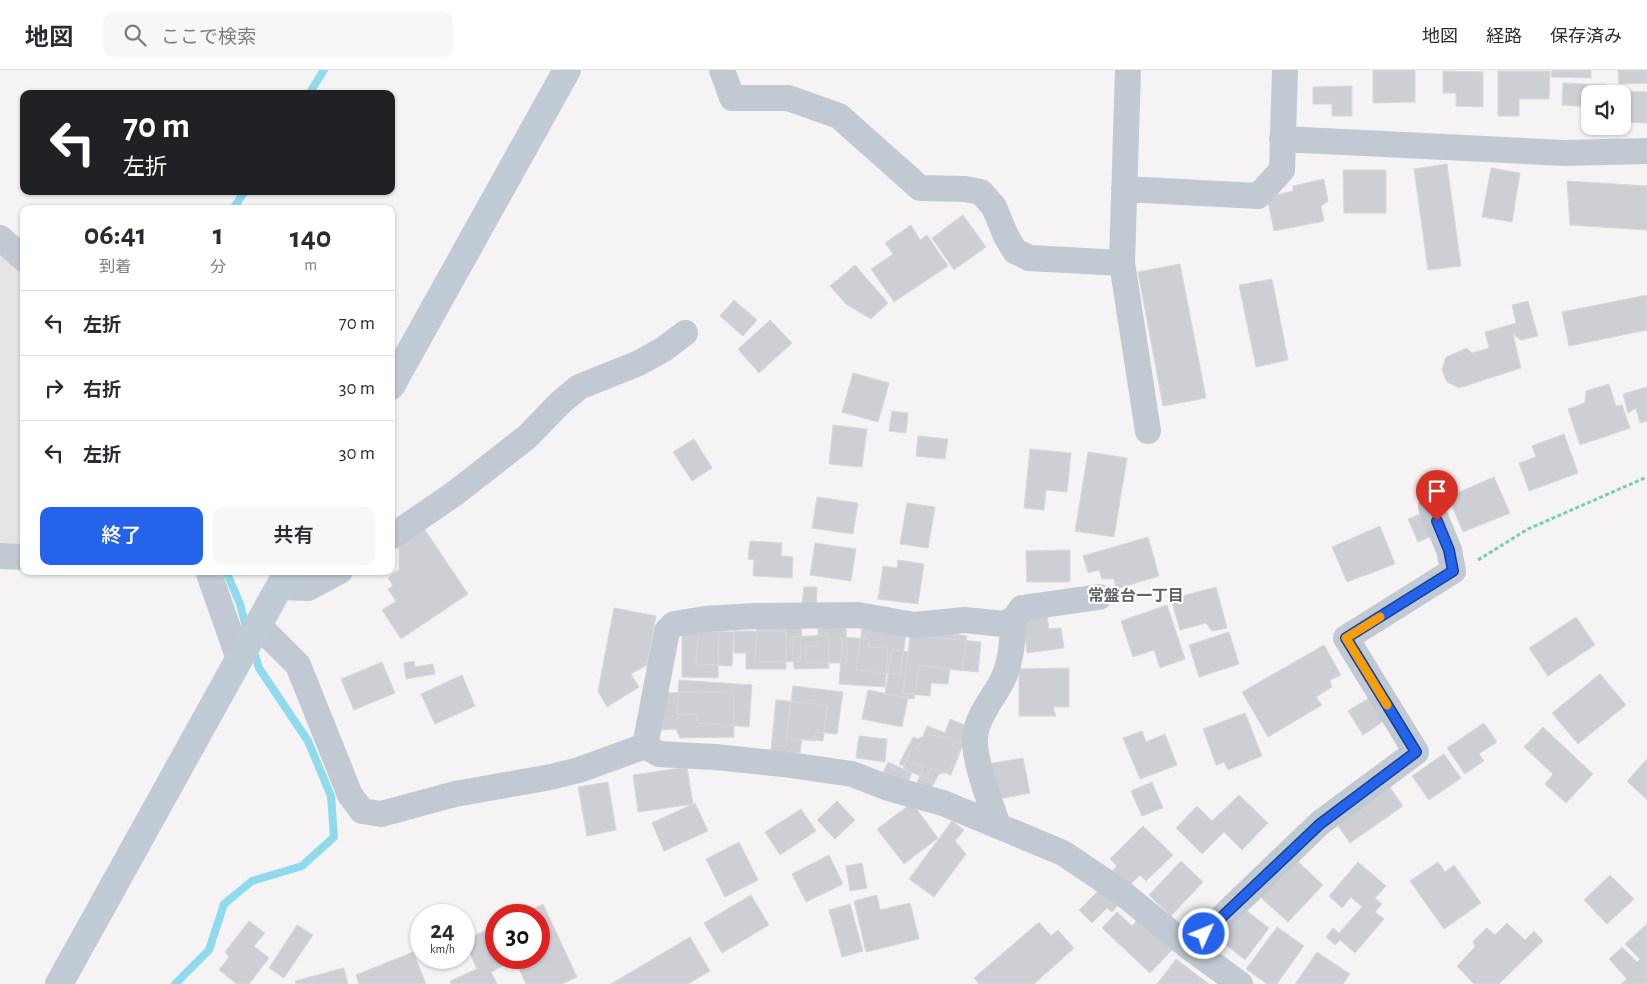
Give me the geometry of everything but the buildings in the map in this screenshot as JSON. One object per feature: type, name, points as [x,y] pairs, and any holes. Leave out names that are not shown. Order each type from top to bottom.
[{"type":"street","points":[[395,379],[568,70]]},
{"type":"street","points":[[722,70],[732,98],[788,98],[839,116],[920,188],[965,189],[981,192],[994,208],[1006,236],[1016,251],[1029,258],[1122,263]]},
{"type":"street","points":[[1128,70],[1122,263],[1148,432]]},
{"type":"street","points":[[1124,189],[1258,196],[1282,170],[1285,70]]},
{"type":"street","points":[[1282,139],[1565,153],[1647,151]]},
{"type":"street","points":[[0,238],[20,256]]},
{"type":"street","points":[[395,534],[454,494],[527,437],[561,402],[579,387],[639,363],[664,349],[685,333]]},
{"type":"street","points":[[1190,948],[1320,824],[1416,752],[1346,638],[1453,571],[1449,550],[1431,507]]},
{"type":"street","points":[[0,556],[20,556]]},
{"type":"street","points":[[209,575],[239,659]]},
{"type":"street","points":[[59,984],[283,579],[308,588],[332,575]]},
{"type":"street","points":[[998,826],[976,756],[975,737],[980,721],[1003,678],[1011,654],[1014,619],[1022,608],[1099,597]]},
{"type":"street","points":[[645,746],[667,631],[674,624],[705,619],[812,615],[858,615],[914,625],[965,620],[1002,624],[1014,619]]},
{"type":"street","points":[[258,625],[298,665],[350,794],[362,810],[381,814],[456,794],[560,775],[645,746],[660,754],[783,764],[852,774],[888,788],[943,803],[1063,853],[1121,892],[1190,948],[1240,984]]},
{"type":"path","points":[[1453,571],[1466,568],[1528,528],[1647,477]]},
{"type":"shaded area","points":[[0,256],[20,271],[20,549],[0,548]]},
{"type":"waterway","points":[[312,90],[324,70]]},
{"type":"waterway","points":[[236,205],[242,195]]},
{"type":"waterway","points":[[228,575],[240,604],[247,630]]},
{"type":"waterway","points":[[175,984],[209,950],[224,904],[252,881],[302,866],[334,837],[331,796],[308,741],[259,668],[253,649]]},
{"type":"slow traffic","points":[[1380,617],[1346,638],[1387,705]]},
{"type":"district","name":"常盤台一丁目","points":[[1136,595]]},
{"type":"route","points":[[1204,934],[1320,824],[1416,752],[1346,638],[1453,571],[1449,550],[1437,521]]}]
